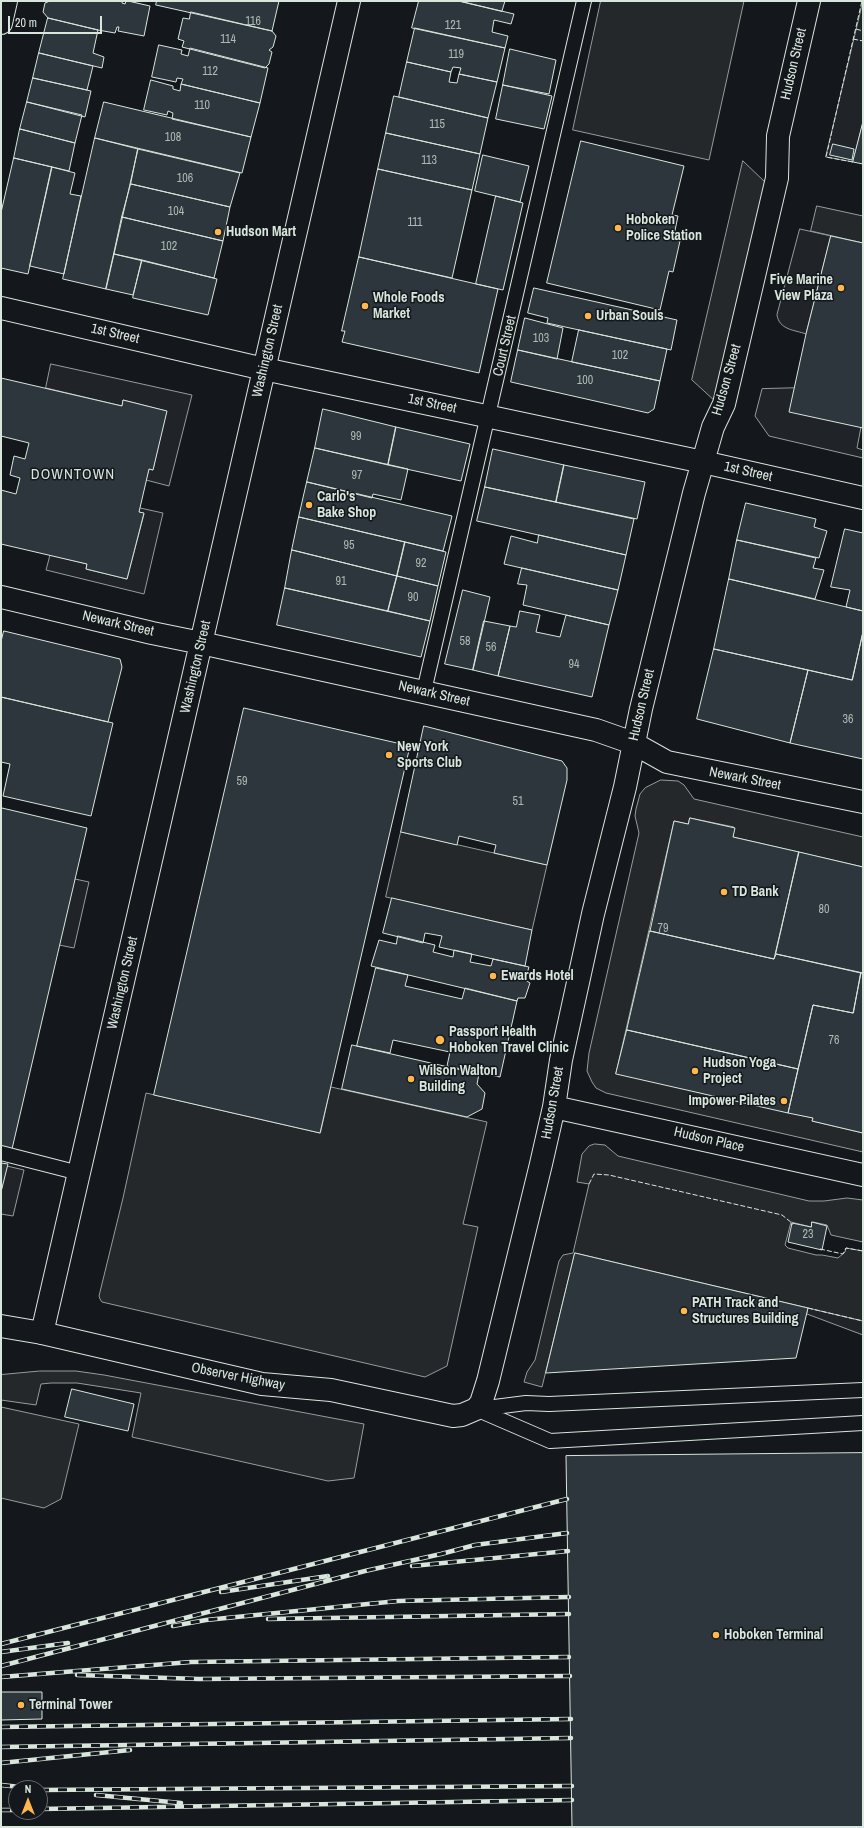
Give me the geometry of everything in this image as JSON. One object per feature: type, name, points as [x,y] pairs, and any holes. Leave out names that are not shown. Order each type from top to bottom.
[{"type":"street","points":[[1,23],[6,1]]},
{"type":"street","name":"Washington Street","points":[[42,1333],[349,1]]},
{"type":"street","name":"Hudson Street","points":[[476,1409],[481,1403],[488,1381],[554,1107],[561,1060],[593,914],[625,787],[633,743],[694,493],[713,427],[724,404],[776,178],[778,136],[809,1]]},
{"type":"street","name":"1st Street","points":[[1,308],[264,369],[703,462],[863,498]]},
{"type":"street","name":"Newark Street","points":[[1,597],[152,633],[424,691],[596,730],[633,743],[667,762],[863,802]]},
{"type":"street","name":"Hudson Place","points":[[554,1107],[863,1175]]},
{"type":"street","name":"Observer Highway","points":[[1,1326],[42,1333],[262,1384],[331,1390],[453,1416],[462,1415],[476,1409]]},
{"type":"lane","name":"Court Street","points":[[424,691],[584,1]]},
{"type":"lane","points":[[1,1153],[79,1173]]},
{"type":"lane","points":[[476,1409],[526,1403],[549,1404],[863,1390]]},
{"type":"lane","points":[[476,1409],[550,1441],[863,1423]]},
{"type":"shaded area","points":[[601,1],[744,1],[709,160],[573,130]]},
{"type":"shaded area","points":[[863,1],[863,122],[853,162],[826,157]]},
{"type":"shaded area","points":[[743,161],[766,183],[717,403],[692,380]]},
{"type":"shaded area","points":[[817,206],[863,216],[863,243],[811,231]]},
{"type":"shaded area","points":[[800,229],[831,236],[806,334],[784,327],[778,320],[777,315]]},
{"type":"shaded area","points":[[51,364],[192,395],[169,486],[146,480],[149,469],[153,470],[166,411],[123,400],[122,406],[46,388]]},
{"type":"shaded area","points":[[794,388],[861,427],[857,448],[863,450],[863,458],[769,436],[755,416],[762,389]]},
{"type":"shaded area","points":[[140,508],[163,513],[144,594],[46,570],[50,555],[87,564],[86,569],[127,579],[144,514],[139,512]]},
{"type":"shaded area","points":[[661,780],[678,781],[684,785],[694,799],[863,837],[863,867],[733,837],[734,827],[690,818],[688,824],[674,821],[616,1073],[813,1118],[812,1121],[863,1133],[863,1152],[606,1093],[596,1088],[592,1082],[587,1071],[589,1053],[639,833],[635,816],[636,809],[640,794],[645,788]]},
{"type":"shaded area","points":[[401,832],[547,865],[532,930],[386,897]]},
{"type":"shaded area","points":[[75,879],[89,882],[74,948],[59,945]]},
{"type":"shaded area","points":[[331,1087],[487,1122],[463,1224],[478,1227],[447,1366],[425,1377],[102,1302],[99,1296],[123,1198],[146,1093],[320,1133]]},
{"type":"shaded area","points":[[595,1144],[605,1145],[618,1156],[809,1201],[847,1198],[863,1200],[863,1242],[831,1235],[827,1225],[813,1222],[811,1227],[791,1222],[785,1245],[788,1248],[816,1255],[838,1258],[845,1252],[846,1248],[863,1251],[863,1321],[575,1253],[542,1387],[524,1382],[527,1372],[535,1360],[559,1261],[563,1255],[573,1253],[589,1184],[577,1182],[582,1154],[589,1146]]},
{"type":"shaded area","points":[[7,1166],[24,1170],[13,1216],[1,1214],[1,1192]]},
{"type":"shaded area","points":[[808,1308],[863,1321],[863,1335],[807,1314]]},
{"type":"shaded area","points":[[40,1371],[76,1371],[104,1375],[364,1424],[354,1478],[328,1481],[132,1437],[141,1393],[77,1383],[51,1383],[41,1384],[36,1405],[1,1400],[1,1375]]},
{"type":"shaded area","points":[[1,1407],[79,1424],[61,1499],[44,1508],[1,1498]]},
{"type":"building","points":[[50,1],[122,1],[122,3],[125,4],[126,1],[128,1],[150,6],[144,36],[118,31],[119,27],[117,27],[115,33],[98,30],[48,18],[43,12],[45,3]]},
{"type":"building","points":[[157,1],[279,1],[272,31],[156,5]]},
{"type":"building","points":[[419,1],[459,1],[514,14],[511,24],[494,20],[492,32],[508,36],[505,48],[412,28]]},
{"type":"building","points":[[459,1],[505,1],[502,11]]},
{"type":"building","points":[[191,12],[272,31],[276,36],[273,47],[269,50],[272,52],[269,64],[265,68],[182,47],[184,41],[178,39],[183,18],[189,19]]},
{"type":"building","points":[[48,18],[98,30],[93,53],[104,57],[102,68],[39,53]]},
{"type":"building","points":[[415,28],[505,48],[497,82],[459,74],[461,68],[453,67],[451,72],[407,62]]},
{"type":"building","points":[[159,45],[182,50],[181,54],[188,56],[190,48],[268,68],[260,103],[181,84],[183,79],[177,78],[176,82],[152,77]]},
{"type":"building","points":[[510,49],[556,60],[549,94],[503,85]]},
{"type":"building","points":[[39,53],[93,66],[87,90],[33,78]]},
{"type":"building","points":[[407,62],[451,72],[449,82],[457,83],[459,74],[497,82],[488,118],[399,97]]},
{"type":"building","points":[[33,78],[91,91],[85,117],[27,102]]},
{"type":"building","points":[[151,80],[173,86],[173,89],[180,91],[181,84],[260,103],[251,137],[172,119],[173,113],[168,111],[167,115],[144,110]]},
{"type":"building","points":[[503,85],[552,96],[544,129],[496,119]]},
{"type":"building","points":[[394,96],[488,118],[480,154],[386,133]]},
{"type":"building","points":[[27,102],[82,115],[75,143],[20,129]]},
{"type":"building","points":[[104,102],[251,137],[242,173],[95,138]]},
{"type":"building","points":[[863,122],[863,164],[853,162]]},
{"type":"building","points":[[20,129],[75,143],[69,171],[14,158]]},
{"type":"building","points":[[386,133],[480,154],[472,190],[378,169]]},
{"type":"building","points":[[95,138],[138,149],[106,289],[63,279]]},
{"type":"building","name":"Hoboken Police Station","points":[[581,141],[684,166],[672,215],[678,216],[673,240],[680,241],[673,272],[669,271],[660,310],[547,283]]},
{"type":"building","points":[[833,144],[854,149],[852,160],[830,155]]},
{"type":"building","points":[[138,149],[240,173],[230,207],[131,184]]},
{"type":"building","points":[[483,155],[529,166],[520,202],[475,191]]},
{"type":"building","points":[[14,158],[52,167],[28,274],[1,268],[1,213]]},
{"type":"building","points":[[52,167],[75,173],[70,194],[81,196],[64,274],[30,266]]},
{"type":"building","points":[[378,169],[472,190],[452,278],[359,257]]},
{"type":"building","points":[[131,184],[230,207],[223,241],[122,217]]},
{"type":"building","points":[[496,196],[523,203],[503,290],[476,284]]},
{"type":"building","points":[[122,217],[223,241],[214,278],[114,254]]},
{"type":"building","name":"Five Marine View Plaza","points":[[831,236],[863,243],[863,428],[789,412],[806,334]]},
{"type":"building","points":[[114,254],[142,260],[133,295],[106,289]]},
{"type":"building","points":[[359,257],[498,289],[479,373],[342,342],[345,331],[342,331]]},
{"type":"building","points":[[142,260],[217,279],[208,315],[133,298]]},
{"type":"building","points":[[534,288],[677,320],[671,350],[547,323],[548,318],[528,313]]},
{"type":"building","points":[[525,318],[563,328],[557,359],[518,350]]},
{"type":"building","points":[[579,330],[667,349],[660,381],[572,362]]},
{"type":"building","points":[[518,350],[660,381],[654,409],[648,413],[511,382]]},
{"type":"building","points":[[1,378],[122,406],[123,400],[167,411],[153,470],[149,469],[139,512],[144,513],[127,579],[86,569],[87,564],[1,544],[1,490],[16,494],[20,478],[10,475],[14,456],[25,459],[29,443],[1,436]]},
{"type":"building","points":[[323,409],[396,427],[388,465],[315,448]]},
{"type":"building","points":[[396,427],[470,444],[461,481],[388,465]]},
{"type":"building","points":[[315,448],[408,469],[401,500],[373,494],[372,498],[307,482]]},
{"type":"building","points":[[493,449],[564,465],[556,502],[485,487]]},
{"type":"building","points":[[564,465],[645,482],[637,519],[556,502]]},
{"type":"building","points":[[307,482],[452,516],[443,551],[299,517]]},
{"type":"building","points":[[485,487],[634,519],[626,555],[477,521]]},
{"type":"building","points":[[746,503],[816,519],[814,527],[827,531],[819,558],[737,540]]},
{"type":"building","points":[[299,517],[405,542],[397,576],[292,550]]},
{"type":"building","points":[[845,529],[863,533],[863,611],[846,607],[850,590],[831,587]]},
{"type":"building","points":[[539,535],[626,555],[618,590],[504,564],[511,536],[537,543]]},
{"type":"building","points":[[737,540],[816,558],[813,568],[824,570],[815,599],[729,579]]},
{"type":"building","points":[[405,542],[446,552],[438,586],[397,576]]},
{"type":"building","points":[[292,550],[397,576],[388,611],[285,588]]},
{"type":"building","points":[[522,568],[618,590],[609,625],[523,605],[527,585],[518,584]]},
{"type":"building","points":[[397,576],[438,586],[430,621],[388,611]]},
{"type":"building","points":[[729,579],[863,611],[863,632],[852,680],[714,649]]},
{"type":"building","points":[[285,588],[430,621],[421,657],[277,625]]},
{"type":"building","points":[[463,590],[490,597],[473,670],[445,664]]},
{"type":"building","points":[[520,611],[540,615],[536,632],[560,637],[566,615],[609,625],[592,697],[498,676],[510,626],[516,627]]},
{"type":"building","points":[[484,621],[510,626],[498,676],[473,670]]},
{"type":"building","points":[[4,631],[120,659],[122,667],[108,722],[1,697],[1,642]]},
{"type":"building","points":[[863,632],[863,759],[790,743],[808,670],[852,680]]},
{"type":"building","points":[[714,649],[808,670],[790,743],[697,719]]},
{"type":"building","points":[[1,697],[113,723],[91,816],[3,796],[10,764],[1,762]]},
{"type":"building","points":[[244,708],[410,746],[320,1133],[154,1095]]},
{"type":"building","points":[[424,726],[562,761],[567,768],[567,780],[547,865],[494,853],[496,845],[459,836],[457,845],[401,832]]},
{"type":"building","points":[[2,808],[87,828],[12,1149],[1,1146]]},
{"type":"building","name":"TD Bank","points":[[690,818],[735,828],[733,837],[799,852],[774,959],[650,931],[674,821],[688,824]]},
{"type":"building","points":[[799,852],[863,867],[863,973],[776,954]]},
{"type":"building","points":[[392,898],[532,930],[525,966],[439,947],[442,936],[425,933],[423,943],[383,933]]},
{"type":"building","points":[[650,931],[774,959],[776,954],[861,973],[853,1013],[813,1005],[798,1069],[627,1030]]},
{"type":"building","points":[[398,936],[435,945],[433,952],[453,957],[454,950],[472,954],[470,962],[491,966],[493,959],[529,967],[525,980],[530,983],[525,998],[518,998],[517,1001],[371,966],[379,940],[396,944]]},
{"type":"building","points":[[376,968],[408,975],[405,986],[462,999],[465,988],[517,1001],[500,1077],[447,1066],[450,1052],[393,1040],[390,1053],[357,1046]]},
{"type":"building","points":[[861,973],[863,973],[863,1133],[812,1121],[813,1118],[788,1113],[813,1005],[853,1013]]},
{"type":"building","points":[[627,1030],[798,1069],[788,1113],[616,1074]]},
{"type":"building","name":"Wilson Walton Building","points":[[352,1045],[479,1074],[477,1084],[485,1093],[482,1109],[467,1117],[342,1089]]},
{"type":"building","points":[[1,1163],[8,1164],[1,1192]]},
{"type":"building","points":[[812,1222],[827,1226],[822,1250],[788,1242],[792,1223],[811,1227]]},
{"type":"building","name":"PATH Track and Structures Building","points":[[575,1253],[808,1308],[796,1358],[546,1373]]},
{"type":"building","points":[[72,1389],[134,1404],[128,1431],[65,1417]]},
{"type":"building","name":"Hoboken Terminal","points":[[863,1453],[863,1827],[572,1827],[566,1456]]},
{"type":"building","name":"Terminal Tower","points":[[1,1692],[42,1692],[42,1719],[1,1720]]},
{"type":"railway","points":[[1,1644],[567,1499]]},
{"type":"railway","points":[[1,1666],[365,1571],[475,1545],[567,1533]]},
{"type":"railway","points":[[412,1566],[568,1551]]},
{"type":"railway","points":[[221,1592],[328,1576]]},
{"type":"railway","points":[[173,1626],[206,1620],[398,1601],[569,1597]]},
{"type":"railway","points":[[268,1619],[569,1614]]},
{"type":"railway","points":[[1,1652],[68,1643]]},
{"type":"railway","points":[[1,1677],[191,1662],[569,1657]]},
{"type":"railway","points":[[77,1675],[199,1679],[570,1676]]},
{"type":"railway","points":[[1,1727],[571,1719]]},
{"type":"railway","points":[[1,1747],[571,1738]]},
{"type":"railway","points":[[1,1763],[130,1750]]},
{"type":"railway","points":[[1,1785],[8,1786]]},
{"type":"railway","points":[[48,1790],[572,1786]]},
{"type":"railway","points":[[96,1795],[181,1803]]},
{"type":"railway","points":[[48,1809],[572,1800]]},
{"type":"railway","points":[[1,1810],[8,1810]]},
{"type":"fence","points":[[853,162],[826,157],[862,1]]},
{"type":"fence","points":[[856,29],[863,31]]},
{"type":"fence","points":[[853,39],[863,41]]},
{"type":"fence","points":[[589,1184],[594,1174],[609,1175],[782,1215],[792,1223],[792,1225]]},
{"type":"fence","points":[[820,1249],[843,1254],[846,1248],[863,1251]]},
{"type":"fence","points":[[808,1308],[863,1321]]},
{"type":"place","name":"Hoboken Police Station","points":[[618,228]]},
{"type":"place","name":"Hudson Mart","points":[[218,232]]},
{"type":"place","name":"Five Marine View Plaza","points":[[841,288]]},
{"type":"place","name":"Whole Foods Market","points":[[365,306]]},
{"type":"place","name":"Urban Souls","points":[[588,316]]},
{"type":"place","name":"Carlo's Bake Shop","points":[[309,505]]},
{"type":"place","name":"New York Sports Club","points":[[389,755]]},
{"type":"place","name":"TD Bank","points":[[724,892]]},
{"type":"place","name":"Ewards Hotel","points":[[493,976]]},
{"type":"place","name":"Passport Health Hoboken Travel Clinic","points":[[440,1040]]},
{"type":"place","name":"Hudson Yoga Project","points":[[695,1071]]},
{"type":"place","name":"Wilson Walton Building","points":[[411,1079]]},
{"type":"place","name":"Impower Pilates","points":[[784,1101]]},
{"type":"place","name":"PATH Track and Structures Building","points":[[684,1311]]},
{"type":"place","name":"Hoboken Terminal","points":[[716,1635]]},
{"type":"place","name":"Terminal Tower","points":[[21,1705]]},
{"type":"district","name":"DOWNTOWN","points":[[73,475]]}]
